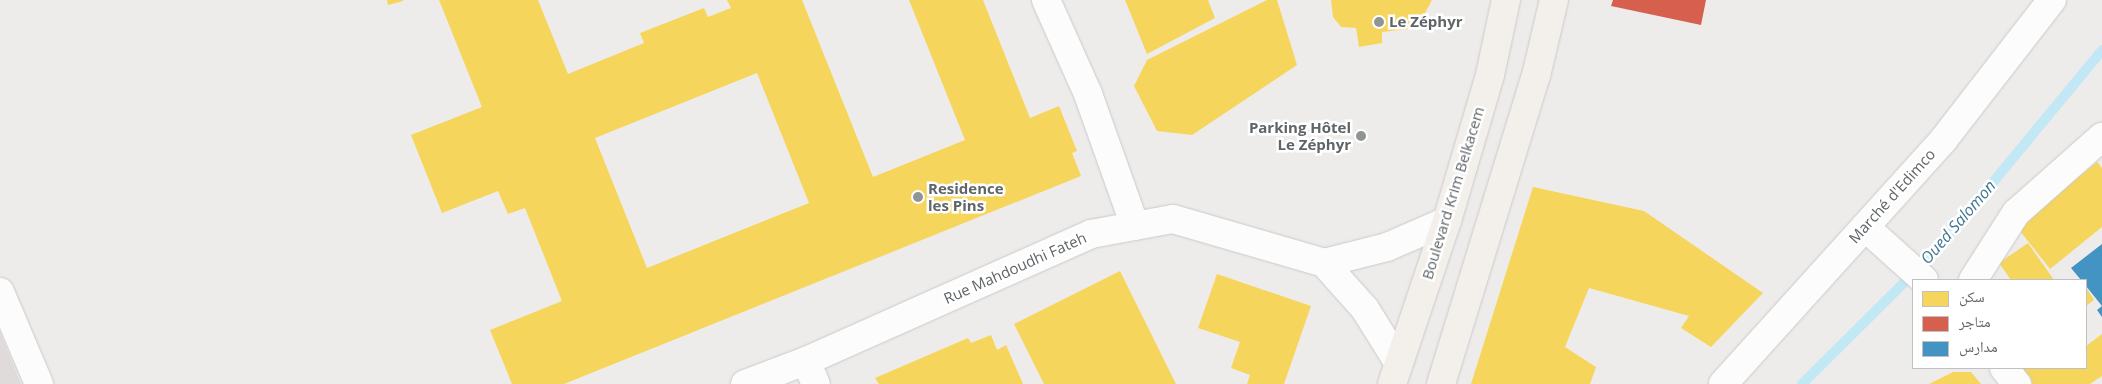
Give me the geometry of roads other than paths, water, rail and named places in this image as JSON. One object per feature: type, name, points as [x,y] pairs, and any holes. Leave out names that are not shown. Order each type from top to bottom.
[{"type":"main road","name":"Boulevard Krim Belkacem","points":[[1395,373],[1447,221],[1490,75],[1506,0]]},
{"type":"main road","points":[[1441,384],[1536,76],[1554,0]]},
{"type":"street","points":[[1046,0],[1088,94],[1135,226]]},
{"type":"street","name":"Marché d'Edimco","points":[[1723,384],[1872,233],[2052,0]]},
{"type":"street","points":[[1974,279],[2016,213],[2102,138]]},
{"type":"street","name":"Rue Mahdoudhi Fateh","points":[[744,384],[811,372],[1090,234],[1173,219],[1324,263],[1387,248],[1447,221]]},
{"type":"street","points":[[1872,233],[1923,279]]},
{"type":"street","points":[[1324,263],[1365,309],[1395,373]]},
{"type":"street","points":[[0,292],[39,384]]},
{"type":"street","points":[[2005,369],[2017,384]]},
{"type":"waterway","name":"Oued Salomon","points":[[1802,384],[1936,251],[2102,50]]},
{"type":"place","name":"Le Zéphyr","points":[[1379,22]]},
{"type":"place","name":"Parking Hôtel Le Zéphyr","points":[[1361,136]]},
{"type":"place","name":"Residence les Pins","points":[[918,197]]}]
